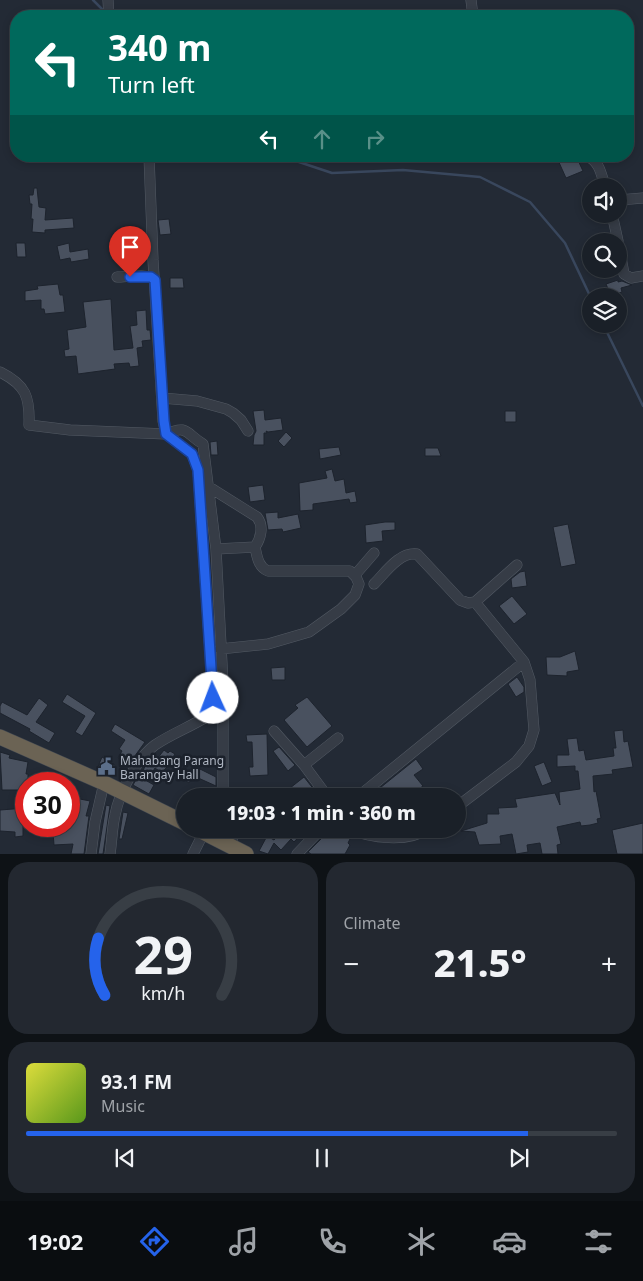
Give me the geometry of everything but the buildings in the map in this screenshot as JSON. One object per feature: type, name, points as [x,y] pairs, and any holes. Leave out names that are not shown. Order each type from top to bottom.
[{"type":"highway","points":[[0,737],[104,783],[176,818]]},
{"type":"highway","points":[[215,838],[246,854]]},
{"type":"street","points":[[110,854],[115,813],[129,778],[143,756],[155,745],[206,717],[213,698],[198,470],[192,454],[166,434],[164,421],[149,162]]},
{"type":"street","points":[[596,162],[602,178]]},
{"type":"street","points":[[627,199],[643,198]]},
{"type":"street","points":[[117,277],[142,276],[151,277],[155,280]]},
{"type":"street","points":[[627,276],[631,278],[643,276]]},
{"type":"street","points":[[0,372],[23,388],[30,405],[29,425],[70,430],[166,434],[176,429],[188,430],[203,444],[216,549],[223,682],[224,788]]},
{"type":"street","points":[[162,398],[197,401],[226,409],[234,413],[248,431]]},
{"type":"street","points":[[209,488],[257,517],[260,521],[261,529],[259,540],[254,547]]},
{"type":"street","points":[[216,549],[254,547]]},
{"type":"street","points":[[220,649],[268,644],[309,632],[341,609],[356,595],[358,584],[355,575],[350,571],[268,571],[263,569],[260,564],[254,547]]},
{"type":"street","points":[[355,575],[374,553]]},
{"type":"street","points":[[374,584],[403,555],[417,554],[460,600],[468,603],[475,602],[516,565]]},
{"type":"street","points":[[466,800],[516,762],[529,746],[534,730],[530,680],[524,662],[475,602]]},
{"type":"street","points":[[369,788],[524,662]]},
{"type":"street","points":[[274,731],[321,788]]},
{"type":"street","points":[[304,765],[338,738]]},
{"type":"street","points":[[91,854],[95,822],[104,783]]},
{"type":"street","points":[[193,854],[198,838]]},
{"type":"street","points":[[230,846],[233,838]]},
{"type":"street","points":[[297,854],[312,838]]},
{"type":"waterway","points":[[93,0],[103,10]]},
{"type":"waterway","points":[[299,162],[332,173],[403,170],[480,177],[530,202],[565,243],[586,288]]},
{"type":"waterway","points":[[607,333],[643,406]]},
{"type":"place","name":"Mahabang Parang Barangay Hall","points":[[106,767]]},
{"type":"route","points":[[130,277],[151,277],[155,280],[166,434],[192,454],[198,470],[213,698]]}]
